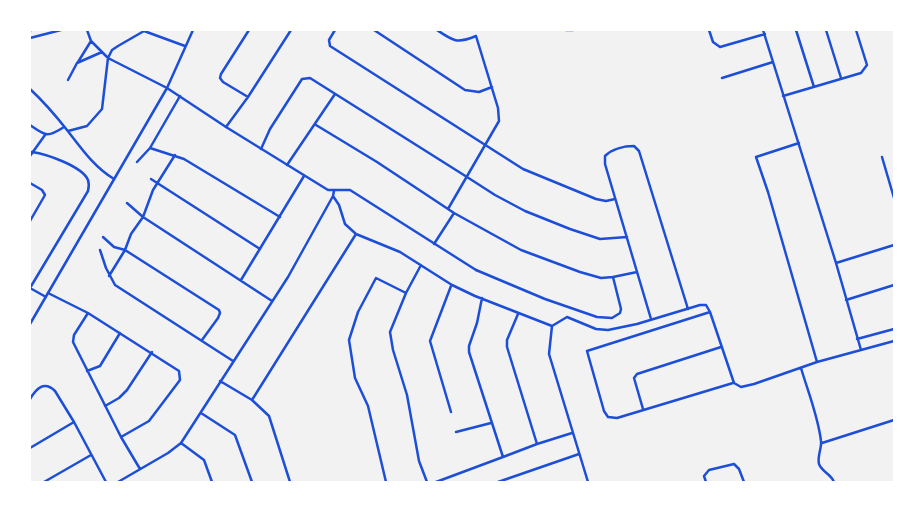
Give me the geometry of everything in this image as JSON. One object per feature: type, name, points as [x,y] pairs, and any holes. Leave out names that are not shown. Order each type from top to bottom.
[{"type":"street","points":[[50,30],[55,32]]},
{"type":"street","points":[[30,38],[61,30]]},
{"type":"street","points":[[87,30],[91,41],[108,58],[167,88],[304,176],[334,191],[341,189],[350,190],[476,270],[546,299],[604,319],[616,317],[621,309],[613,277]]},
{"type":"street","points":[[30,324],[167,88],[193,30]]},
{"type":"street","points":[[248,97],[220,78],[249,30]]},
{"type":"street","points":[[226,127],[248,97],[291,30]]},
{"type":"street","points":[[335,30],[329,40],[330,46],[523,169],[548,181],[601,201],[615,199]]},
{"type":"street","points":[[374,30],[465,90],[479,92],[492,87]]},
{"type":"street","points":[[437,30],[459,42],[476,36],[498,108],[499,121],[448,209]]},
{"type":"street","points":[[566,30],[573,30]]},
{"type":"street","points":[[709,30],[713,42],[720,47],[764,34]]},
{"type":"street","points":[[763,30],[836,263],[861,350]]},
{"type":"street","points":[[796,30],[814,87]]},
{"type":"street","points":[[826,30],[841,78]]},
{"type":"street","points":[[783,96],[861,73],[867,65],[856,30]]},
{"type":"street","points":[[68,131],[87,126],[102,109],[108,58],[112,50],[144,31],[185,46]]},
{"type":"street","points":[[68,80],[91,41]]},
{"type":"street","points":[[77,63],[102,52]]},
{"type":"street","points":[[722,78],[773,62]]},
{"type":"street","points":[[261,149],[270,129],[302,79],[310,78],[495,195],[525,211],[600,239],[627,238]]},
{"type":"street","points":[[30,89],[68,131],[86,155],[114,179]]},
{"type":"street","points":[[287,165],[316,125],[335,94]]},
{"type":"street","points":[[137,162],[150,148],[180,96]]},
{"type":"street","points":[[30,125],[45,135],[53,134],[64,127]]},
{"type":"street","points":[[316,125],[377,162],[454,213],[538,257],[598,277],[613,277],[637,272]]},
{"type":"street","points":[[30,156],[45,135]]},
{"type":"street","points":[[799,143],[756,157],[770,199],[816,362]]},
{"type":"street","points":[[651,320],[605,164],[605,156],[618,149],[634,146],[639,151],[688,309]]},
{"type":"street","points":[[150,148],[184,159],[280,217]]},
{"type":"street","points":[[32,152],[50,156],[78,170],[87,178],[89,185],[88,191],[30,288],[46,297]]},
{"type":"street","points":[[109,276],[125,250],[131,234],[143,217],[157,183],[175,155]]},
{"type":"street","points":[[882,157],[894,198]]},
{"type":"street","points":[[241,280],[304,176]]},
{"type":"street","points":[[151,178],[260,249]]},
{"type":"street","points":[[30,183],[42,190],[45,195],[30,221]]},
{"type":"street","points":[[118,482],[172,450],[181,442],[288,277],[334,191]]},
{"type":"street","points":[[333,196],[339,205],[345,224],[356,234],[400,252],[452,285],[518,314],[552,326]]},
{"type":"street","points":[[127,203],[143,217],[272,302]]},
{"type":"street","points":[[434,244],[454,213]]},
{"type":"street","points":[[252,400],[356,234]]},
{"type":"street","points":[[104,237],[114,247],[125,250],[218,310],[220,313],[218,318],[202,340]]},
{"type":"street","points":[[836,263],[894,245]]},
{"type":"street","points":[[100,250],[109,276],[115,285],[233,362]]},
{"type":"street","points":[[421,265],[406,292],[390,332],[393,350],[406,395],[419,461],[427,482]]},
{"type":"street","points":[[386,482],[368,406],[355,378],[349,340],[358,312],[376,278],[406,292]]},
{"type":"street","points":[[451,412],[430,341],[452,285]]},
{"type":"street","points":[[846,300],[894,285]]},
{"type":"street","points":[[48,293],[88,313],[179,370],[180,380],[149,421],[121,437]]},
{"type":"street","points":[[482,298],[469,352],[503,457]]},
{"type":"street","points":[[552,326],[567,317],[596,329],[604,330],[651,320],[700,305],[706,306],[710,312],[720,347],[734,383],[739,386],[747,386],[816,362],[894,341]]},
{"type":"street","points":[[710,312],[587,351],[606,414],[612,418],[617,418],[734,383]]},
{"type":"street","points":[[88,313],[73,339],[105,406],[140,469]]},
{"type":"street","points":[[518,314],[507,340],[507,347],[537,444]]},
{"type":"street","points":[[552,326],[549,354],[588,482]]},
{"type":"street","points":[[857,339],[894,329]]},
{"type":"street","points":[[87,371],[100,366],[120,333]]},
{"type":"street","points":[[643,410],[634,382],[637,374],[720,347]]},
{"type":"street","points":[[105,406],[119,398],[127,390],[152,352]]},
{"type":"street","points":[[801,368],[822,443],[819,456],[820,466],[823,471],[833,478],[834,482]]},
{"type":"street","points":[[220,381],[252,400],[269,416],[290,482]]},
{"type":"street","points":[[30,399],[37,388],[51,387],[74,422],[106,482]]},
{"type":"street","points":[[201,413],[235,435],[252,482]]},
{"type":"street","points":[[822,443],[894,420]]},
{"type":"street","points":[[30,448],[74,422]]},
{"type":"street","points":[[456,432],[491,423]]},
{"type":"street","points":[[436,482],[537,444],[572,433]]},
{"type":"street","points":[[181,442],[204,460],[212,482]]},
{"type":"street","points":[[498,482],[580,454]]},
{"type":"street","points":[[44,482],[91,455]]},
{"type":"street","points":[[706,482],[704,476],[709,470],[734,464],[739,469],[744,482]]}]
